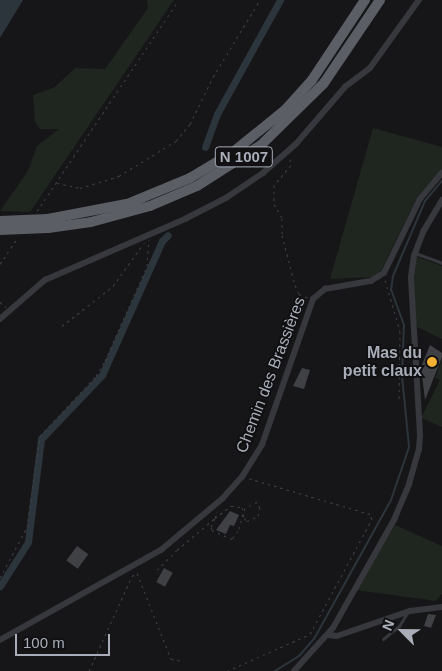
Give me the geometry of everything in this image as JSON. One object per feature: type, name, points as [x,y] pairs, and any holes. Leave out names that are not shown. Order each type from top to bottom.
[{"type":"highway","name":"N 1007","points":[[0,221],[48,224],[127,204],[183,182],[232,153],[280,115],[312,80],[365,0]]},
{"type":"highway","name":"N 1007","points":[[0,230],[48,224],[91,222],[150,206],[197,186],[248,155],[288,122],[324,83],[380,0]]},
{"type":"street","points":[[0,319],[8,309],[45,280],[226,198],[285,153],[345,87],[380,56],[419,0]]},
{"type":"street","points":[[384,274],[420,199],[442,173]]},
{"type":"street","points":[[294,671],[328,635],[394,520],[419,450],[415,329],[410,297],[415,253],[431,215],[442,200]]},
{"type":"street","name":"Chemin des Brassières","points":[[0,640],[161,550],[216,504],[242,477],[262,445],[313,299],[325,289],[371,282],[384,274]]},
{"type":"street","points":[[328,635],[337,636],[407,613],[442,607]]},
{"type":"lane","points":[[415,253],[442,264]]},
{"type":"lane","points":[[383,639],[399,626],[407,613]]},
{"type":"path","points":[[179,0],[57,182],[80,188],[119,176],[176,141],[190,124],[213,76],[260,0]]},
{"type":"path","points":[[285,153],[291,165],[274,185],[274,204],[282,218],[282,235],[299,294],[313,299]]},
{"type":"path","points":[[62,326],[114,286],[147,235]]},
{"type":"path","points":[[0,578],[27,527],[40,436],[96,376],[105,361],[147,266],[151,249],[147,235]]},
{"type":"path","points":[[384,274],[400,331],[399,401]]},
{"type":"path","points":[[0,302],[8,309]]},
{"type":"path","points":[[227,671],[310,634],[372,520],[370,514],[242,477]]},
{"type":"path","points":[[157,570],[215,518],[237,504],[243,514],[247,521],[258,516],[257,502],[249,504],[243,514],[232,539],[212,530],[215,518],[216,504]]},
{"type":"path","points":[[89,671],[132,576],[137,573],[171,659],[183,661]]},
{"type":"shaded area","points":[[0,0],[23,0],[0,38]]},
{"type":"shaded area","points":[[147,0],[174,0],[30,212],[0,211],[28,171],[37,146],[59,129],[40,129],[35,122],[33,95],[55,87],[75,68],[105,69],[148,8]]},
{"type":"shaded area","points":[[373,128],[442,147],[442,169],[417,197],[381,271],[373,277],[330,279]]},
{"type":"shaded area","points":[[415,256],[442,266],[442,339],[417,327],[412,297]]},
{"type":"shaded area","points":[[442,359],[442,427],[421,418],[440,380],[435,378]]},
{"type":"shaded area","points":[[395,525],[442,546],[442,594],[436,601],[356,590]]},
{"type":"building","points":[[430,345],[442,353],[442,357],[425,400],[421,367]]},
{"type":"building","points":[[302,368],[310,370],[304,389],[293,386]]},
{"type":"building","points":[[230,511],[239,515],[234,526],[230,525],[226,534],[216,530]]},
{"type":"building","points":[[77,546],[88,554],[78,569],[66,561]]},
{"type":"building","points":[[164,568],[173,573],[165,587],[156,582]]},
{"type":"building","points":[[428,614],[436,615],[431,628],[424,626]]},
{"type":"waterway","points":[[205,147],[217,114],[280,0]]},
{"type":"waterway","points":[[275,671],[299,656],[314,639],[391,500],[409,447],[402,376],[404,325],[391,290],[393,276],[425,201],[442,181]]},
{"type":"waterway","points":[[0,586],[28,542],[41,439],[102,375],[162,241],[168,235]]},
{"type":"place","name":"Mas du petit claux","points":[[432,362]]}]
